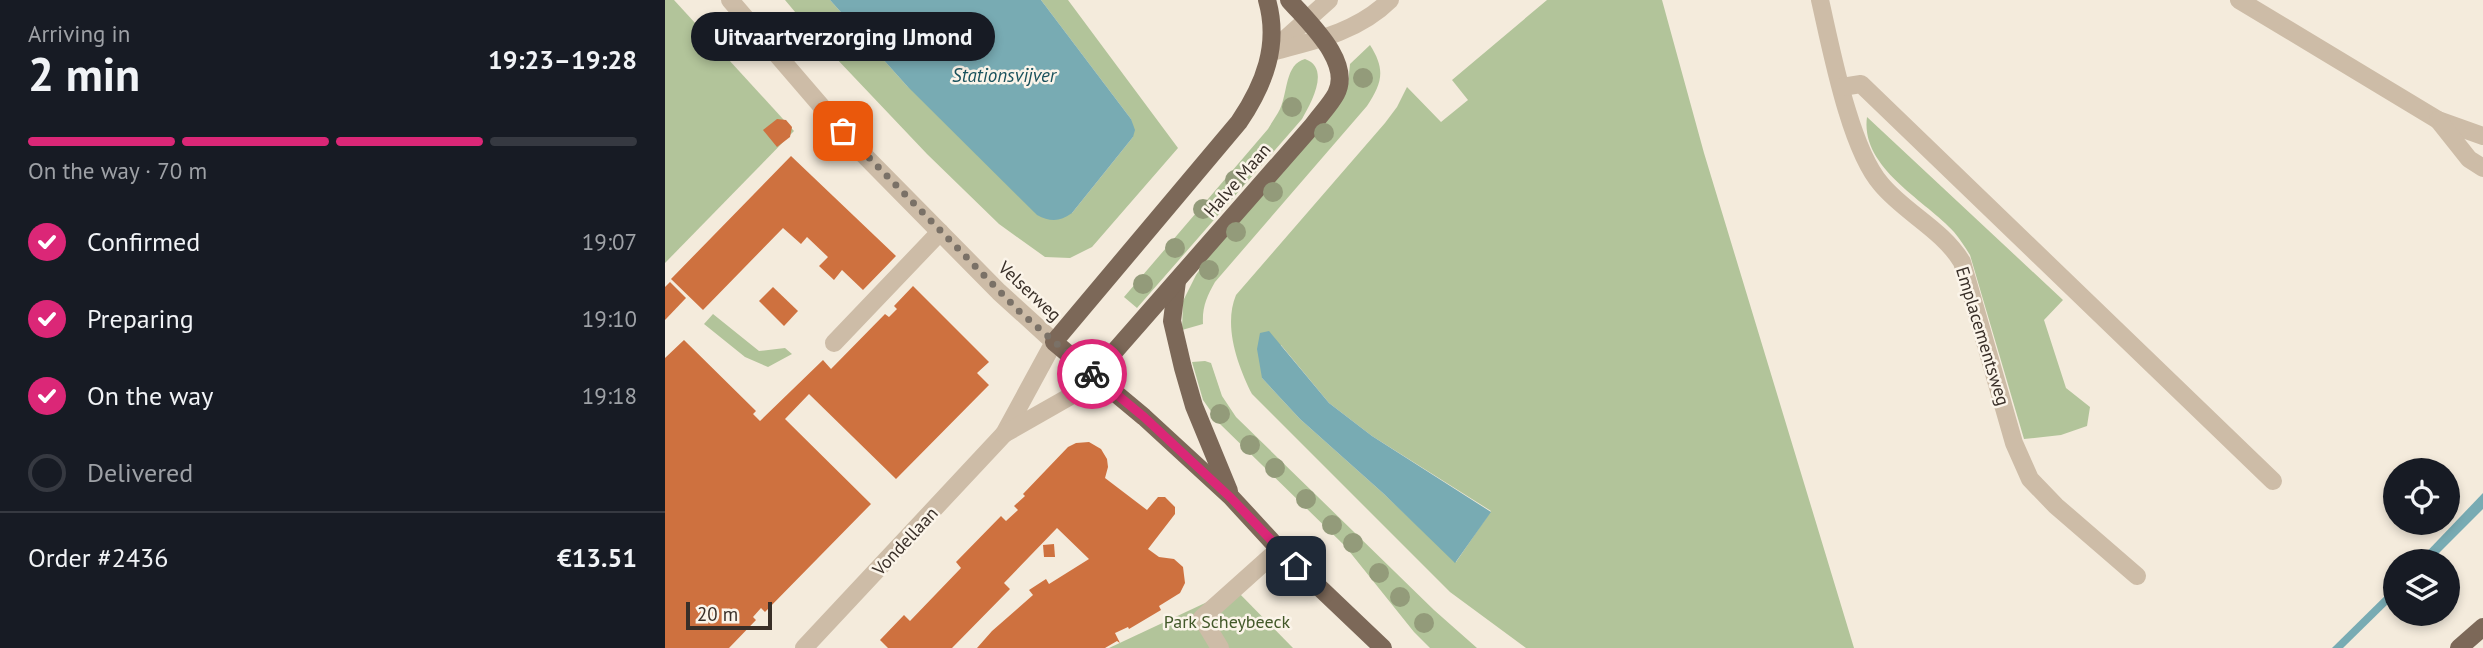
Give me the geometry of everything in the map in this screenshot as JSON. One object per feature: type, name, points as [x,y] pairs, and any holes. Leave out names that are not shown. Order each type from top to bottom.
[{"type":"main road","name":"Halve Maan","points":[[1054,342],[1239,122],[1255,98],[1272,52],[1271,12],[1267,0]]},
{"type":"main road","name":"Halve Maan","points":[[1093,376],[1313,125],[1336,94],[1339,72],[1331,51],[1289,0]]},
{"type":"main road","points":[[1177,281],[1172,321],[1182,368],[1194,406],[1231,498]]},
{"type":"main road","name":"Velserweg","points":[[1054,342],[1144,417],[1231,498],[1279,549],[1383,648]]},
{"type":"main road","points":[[2459,648],[2483,627]]},
{"type":"street","name":"Velserweg","points":[[730,0],[859,150],[1020,312],[1054,342]]},
{"type":"street","points":[[1272,52],[1329,0]]},
{"type":"street","points":[[1272,52],[1362,23],[1390,0]]},
{"type":"street","name":"Emplacementsweg","points":[[1819,0],[1865,161],[1881,184],[1951,245],[1962,262],[2014,443],[2030,480],[2137,576]]},
{"type":"street","points":[[2239,0],[2438,120],[2483,136]]},
{"type":"street","points":[[1842,87],[1861,84],[2273,481]]},
{"type":"street","points":[[2438,120],[2469,159],[2483,168]]},
{"type":"street","points":[[834,343],[940,233]]},
{"type":"street","name":"Vondellaan","points":[[804,648],[1005,434],[1054,342]]},
{"type":"street","name":"Vondellaan","points":[[1005,434],[1069,397],[1093,376]]},
{"type":"street","points":[[1220,648],[1202,618],[1279,549]]},
{"type":"green space","points":[[665,0],[674,0],[794,131],[665,263]]},
{"type":"green space","points":[[785,0],[830,0],[907,86],[1072,213],[1133,137],[1131,119],[1041,0],[1068,0],[1178,148],[1092,247],[1070,258],[1045,257],[999,224],[927,154],[816,37]]},
{"type":"green space","points":[[1547,0],[1662,0],[1704,153],[1854,648],[1526,648],[1450,592],[1252,394],[1234,346],[1231,320],[1236,295],[1385,123],[1407,87],[1441,122],[1468,100],[1452,80]],"holes":[[[1281,345],[1329,403],[1372,436],[1491,511],[1456,562],[1300,419],[1262,378]]]},
{"type":"green space","points":[[1370,45],[1378,62],[1380,76],[1367,106],[1215,282],[1203,312],[1203,324],[1182,330],[1183,301],[1196,275],[1215,247],[1344,91],[1348,84],[1350,64]]},
{"type":"green space","points":[[1305,59],[1313,64],[1318,78],[1314,95],[1302,119],[1137,308],[1124,297],[1268,129],[1283,102],[1290,73]]},
{"type":"green space","points":[[1867,117],[2063,300],[2044,320],[2066,388],[2090,407],[2087,426],[2061,435],[2024,439],[1970,255],[1954,232],[1897,182],[1884,167],[1874,152],[1868,135]]},
{"type":"green space","points":[[713,314],[759,351],[785,348],[792,354],[768,367],[745,357],[704,324]]},
{"type":"green space","points":[[1192,362],[1211,363],[1222,396],[1236,417],[1434,610],[1477,648],[1430,648],[1414,632],[1345,546],[1220,424],[1203,400]]},
{"type":"green space","name":"Park Scheybeeck","points":[[1235,589],[1293,648],[1109,648]]},
{"type":"water","name":"Stationsvijver","points":[[830,0],[1041,0],[1131,119],[1135,130],[1133,137],[1072,213],[1051,220],[1037,215],[907,86]]},
{"type":"water","points":[[1269,331],[1329,403],[1372,436],[1491,512],[1455,563],[1384,494],[1300,419],[1262,378],[1257,349],[1260,333]]},
{"type":"water","points":[[2483,493],[2483,509],[2460,532],[2460,517]]},
{"type":"water","points":[[2443,535],[2457,535],[2443,549],[2429,549]]},
{"type":"water","points":[[2383,598],[2383,609],[2343,648],[2332,648]]},
{"type":"building","points":[[777,119],[786,120],[792,127],[790,137],[777,147],[763,130]]},
{"type":"building","points":[[791,156],[896,256],[863,290],[842,270],[834,280],[819,266],[828,257],[807,237],[801,244],[783,228],[703,310],[671,279]]},
{"type":"building","points":[[670,282],[686,298],[665,320],[665,287]]},
{"type":"building","points":[[913,286],[989,362],[977,373],[989,385],[896,479],[809,394],[785,419],[871,504],[765,612],[761,608],[753,617],[756,620],[729,648],[665,648],[665,358],[684,340],[756,411],[753,414],[760,421],[823,360],[831,369],[885,314],[889,317],[897,309],[894,306]]},
{"type":"building","points":[[773,287],[798,311],[784,326],[759,301]]},
{"type":"building","points":[[1089,442],[1101,449],[1107,459],[1105,478],[1147,510],[1158,497],[1165,497],[1175,507],[1175,514],[1148,549],[1159,557],[1174,559],[1183,567],[1185,583],[1180,593],[1159,606],[1161,610],[1129,629],[1128,627],[1115,633],[1120,643],[1117,641],[1105,648],[977,648],[1033,595],[1029,590],[1046,579],[1049,584],[1089,559],[1057,528],[1004,583],[1010,589],[952,648],[888,648],[880,640],[904,615],[910,621],[961,568],[956,562],[1001,516],[1006,521],[1018,510],[1014,506],[1025,496],[1023,494],[1068,447]]},
{"type":"building","points":[[1054,544],[1055,557],[1044,557],[1043,545]]},
{"type":"way so far","points":[[843,131],[1020,312],[1092,374]]},
{"type":"place","name":"Uitvaartverzorging IJmond","points":[[843,131]]},
{"type":"route","points":[[1092,374],[1144,417],[1231,498],[1296,566]]}]
